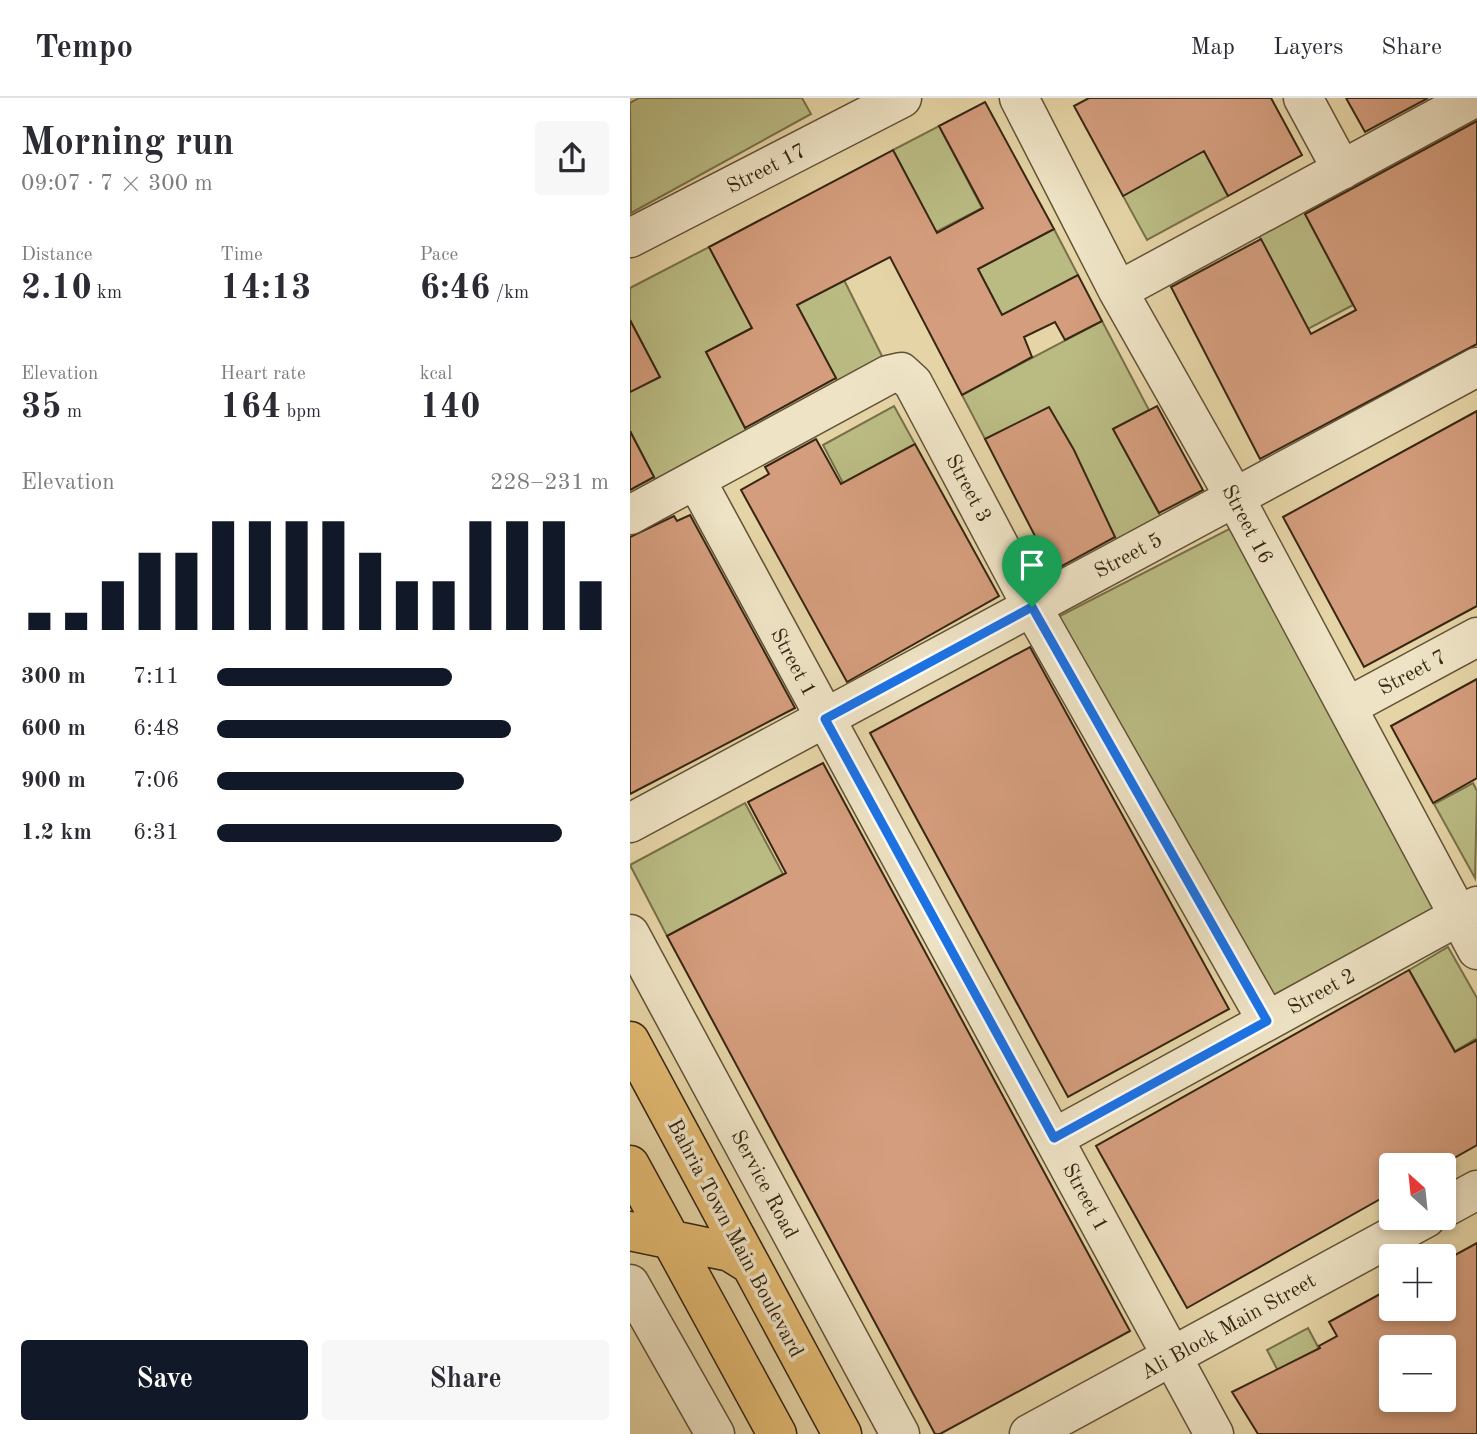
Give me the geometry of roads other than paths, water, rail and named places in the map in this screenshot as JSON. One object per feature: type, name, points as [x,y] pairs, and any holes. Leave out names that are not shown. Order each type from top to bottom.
[{"type":"main road","name":"Bahria Town Main Boulevard","points":[[630,1041],[842,1434]]},
{"type":"main road","points":[[634,1181],[672,1240],[777,1434]]},
{"type":"main road","points":[[630,1260],[723,1215]]},
{"type":"main road","points":[[630,1231],[730,1252],[751,1265]]},
{"type":"street","name":"Street 17","points":[[630,238],[902,98]]},
{"type":"street","name":"Street 16","points":[[1019,98],[1118,292],[1235,498],[1347,707],[1468,911],[1477,950]]},
{"type":"street","points":[[1303,98],[1342,170]]},
{"type":"street","points":[[1118,292],[1474,98]]},
{"type":"street","name":"Street 5","points":[[630,823],[1477,367]]},
{"type":"street","name":"Street 3","points":[[630,515],[888,375],[901,372],[913,383],[1032,607],[1267,1021]]},
{"type":"street","name":"Street 1","points":[[696,480],[1214,1434]]},
{"type":"street","name":"Street 7","points":[[1347,707],[1477,637]]},
{"type":"street","name":"Street 2","points":[[1054,1138],[1468,911]]},
{"type":"street","name":"Service Road","points":[[630,934],[900,1434]]},
{"type":"street","points":[[1456,1201],[1477,1190]]},
{"type":"street","name":"Ali Block Main Street","points":[[1029,1434],[1404,1230]]},
{"type":"street","points":[[630,1284],[715,1434]]}]
